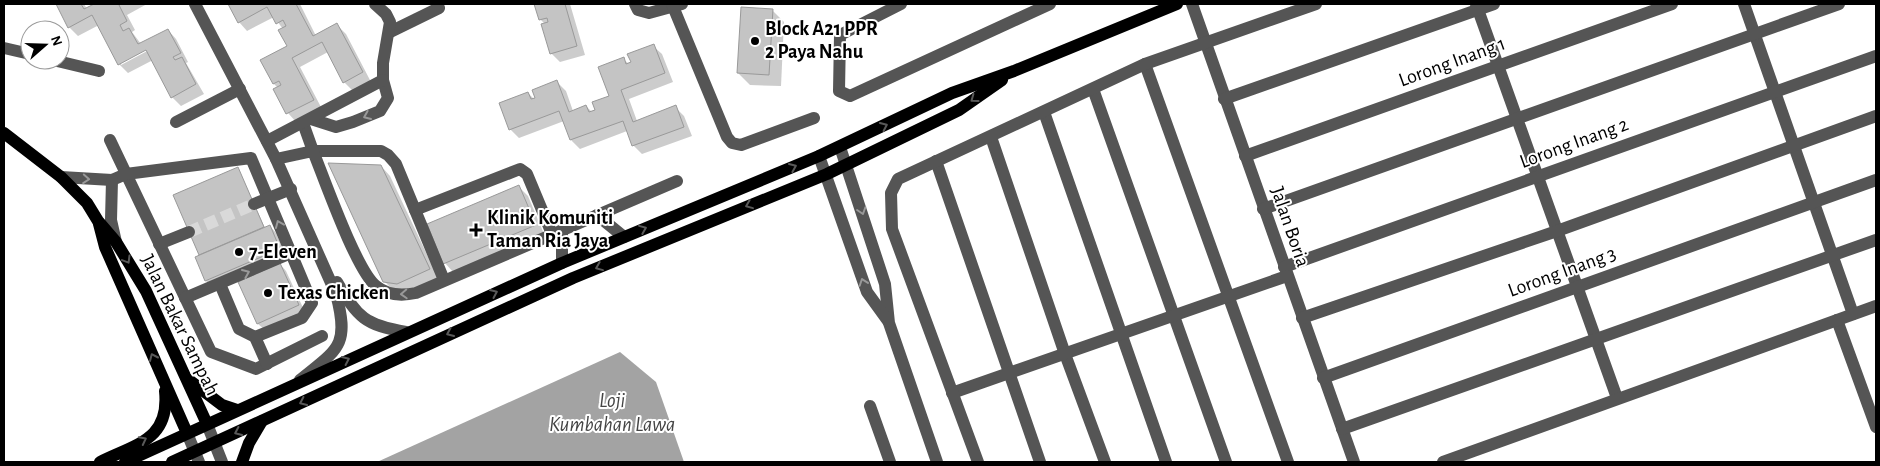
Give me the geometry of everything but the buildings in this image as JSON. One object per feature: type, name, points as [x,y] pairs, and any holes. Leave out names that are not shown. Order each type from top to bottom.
[{"type":"main road","points":[[125,462],[406,332],[562,263],[840,147],[952,93],[1014,71],[1177,4]]},
{"type":"main road","points":[[172,462],[196,457],[214,443],[573,278],[847,165],[959,110],[1014,71]]},
{"type":"main road","name":"Jalan Bakar Sampah","points":[[4,133],[60,177],[88,203],[98,221],[116,242],[146,291],[207,424]]},
{"type":"main road","name":"Jalan Bakar Sampah","points":[[98,221],[105,247],[187,433]]},
{"type":"main road","points":[[185,376],[214,401],[237,410]]},
{"type":"main road","points":[[100,462],[155,435],[162,423],[166,407],[164,380]]},
{"type":"main road","points":[[242,462],[249,443],[262,421]]},
{"type":"street","points":[[196,4],[291,189],[336,294],[341,314],[342,335],[331,355],[298,383]]},
{"type":"street","points":[[307,121],[336,127],[380,111],[388,98],[383,80],[384,48],[390,32],[390,22],[386,14],[375,4]]},
{"type":"street","points":[[635,4],[638,10],[649,13],[676,5],[727,137],[732,143],[742,145],[814,118]]},
{"type":"street","points":[[901,4],[840,35],[838,91],[850,96],[1050,4]]},
{"type":"street","name":"Jalan Boria","points":[[1192,4],[1224,99],[1354,462]]},
{"type":"street","points":[[978,462],[890,219],[891,193],[898,179],[1145,64],[1316,4]]},
{"type":"street","points":[[1224,99],[1477,7],[1494,4]]},
{"type":"street","name":"Lorong Inang 1","points":[[1245,156],[1672,4]]},
{"type":"street","points":[[1744,4],[1853,314]]},
{"type":"street","points":[[1263,209],[1838,4]]},
{"type":"street","points":[[1477,7],[1617,398]]},
{"type":"street","points":[[390,32],[439,8]]},
{"type":"street","points":[[4,48],[20,52]]},
{"type":"street","name":"Lorong Inang 2","points":[[952,393],[1229,297],[1286,271],[1537,176],[1876,56]]},
{"type":"street","points":[[70,64],[99,71]]},
{"type":"street","points":[[1145,64],[1288,462]]},
{"type":"street","points":[[267,141],[383,80]]},
{"type":"street","points":[[176,122],[240,89]]},
{"type":"street","points":[[1094,89],[1226,462]]},
{"type":"street","points":[[1044,112],[1166,462]]},
{"type":"street","points":[[1302,318],[1557,231],[1876,116]]},
{"type":"street","points":[[307,121],[313,151],[363,269],[371,281],[384,292],[406,295],[677,181]]},
{"type":"street","points":[[991,137],[1065,354],[1105,462]]},
{"type":"street","points":[[110,140],[211,352],[256,369],[322,336]]},
{"type":"street","points":[[840,147],[885,284],[889,323],[937,462]]},
{"type":"street","points":[[276,159],[313,151],[381,151],[388,155],[396,164],[444,280]]},
{"type":"street","points":[[819,156],[827,174],[867,292],[889,323]]},
{"type":"street","points":[[60,177],[112,180],[126,174],[251,158],[312,304],[302,318],[255,337]]},
{"type":"street","points":[[936,161],[1040,462]]},
{"type":"street","points":[[415,210],[520,169],[527,174],[557,232],[562,263]]},
{"type":"street","points":[[112,180],[111,220],[116,242]]},
{"type":"street","name":"Lorong Inang 3","points":[[1323,378],[1876,180]]},
{"type":"street","points":[[254,204],[291,189]]},
{"type":"street","points":[[597,215],[624,237]]},
{"type":"street","points":[[159,244],[189,232]]},
{"type":"street","points":[[1342,429],[1597,341],[1876,240]]},
{"type":"street","points":[[317,248],[353,309],[363,319],[387,329],[406,332]]},
{"type":"street","points":[[185,298],[291,254]]},
{"type":"street","points":[[220,284],[239,329],[255,337],[267,364]]},
{"type":"street","points":[[1443,462],[1876,306]]},
{"type":"street","points":[[1837,320],[1876,427]]},
{"type":"street","points":[[870,406],[890,462]]},
{"type":"street","points":[[207,424],[222,462]]},
{"type":"street","points":[[187,433],[196,457]]},
{"type":"water","name":"Loji Kumbahan Lawa","points":[[620,352],[656,382],[684,462],[377,462]]},
{"type":"tunnel","points":[[189,232],[254,204]]},
{"type":"place","name":"Block A21 PPR 2 Paya Nahu","points":[[755,41]]},
{"type":"place","name":"Klinik Komuniti Taman Ria Jaya","points":[[476,230]]},
{"type":"place","name":"7-Eleven","points":[[239,252]]},
{"type":"place","name":"Texas Chicken","points":[[268,293]]}]
